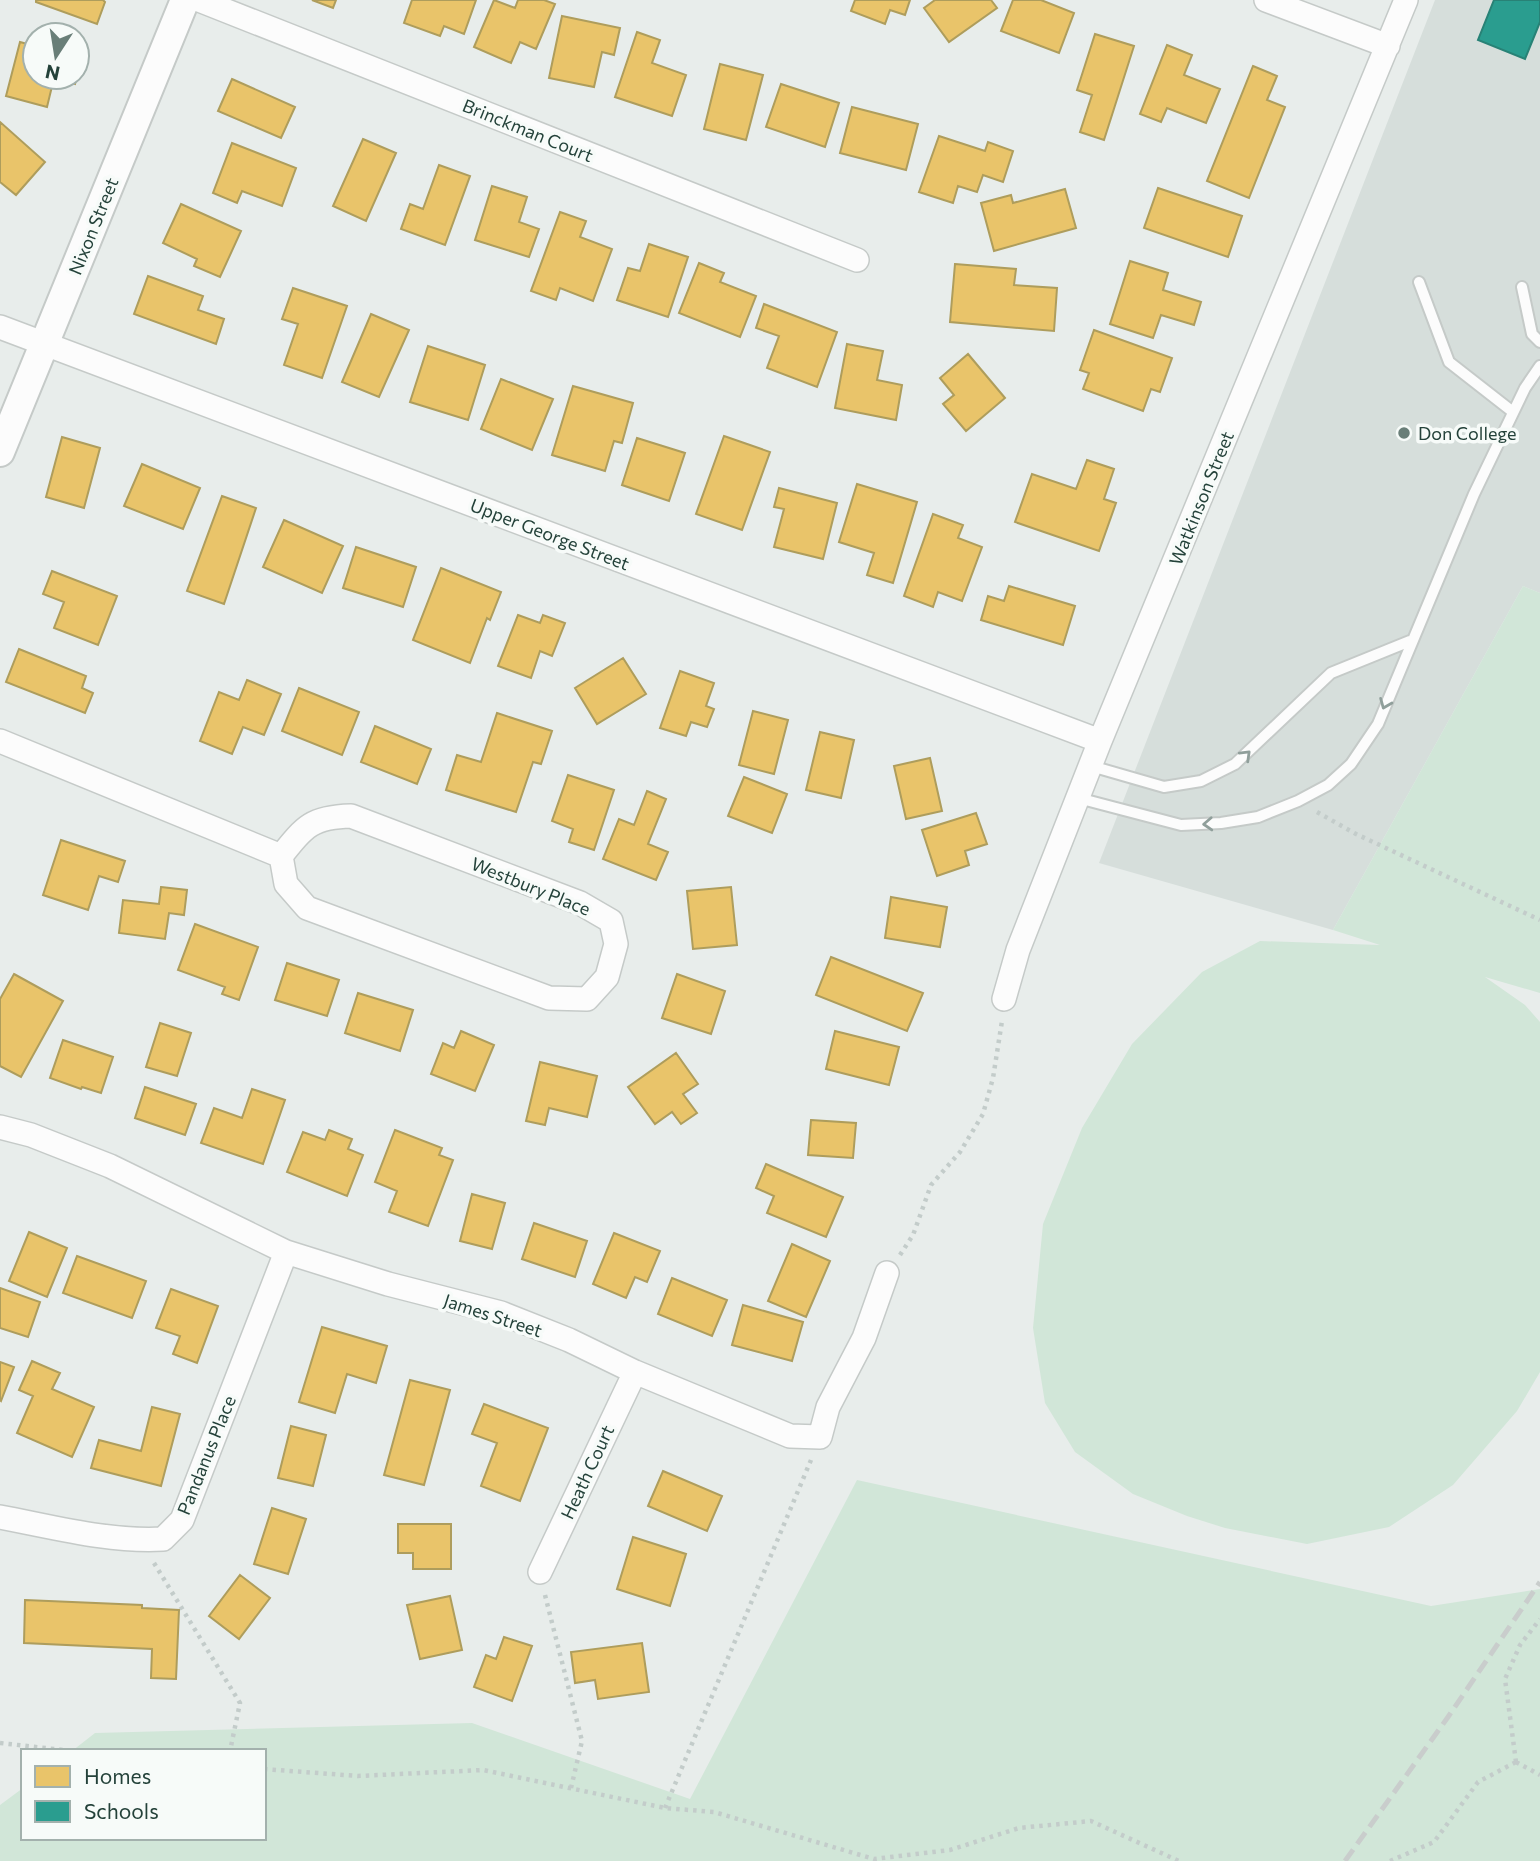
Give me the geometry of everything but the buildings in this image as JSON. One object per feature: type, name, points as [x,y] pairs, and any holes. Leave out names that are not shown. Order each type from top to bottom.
[{"type":"street","name":"Nixon Street","points":[[0,452],[185,0]]},
{"type":"street","name":"Brinckman Court","points":[[199,0],[857,260]]},
{"type":"street","points":[[1266,0],[1388,46]]},
{"type":"street","name":"Watkinson Street","points":[[1004,999],[1018,950],[1100,741],[1406,0]]},
{"type":"street","name":"Upper George Street","points":[[0,327],[1100,741]]},
{"type":"street","points":[[0,741],[281,856]]},
{"type":"street","name":"Westbury Place","points":[[351,816],[580,903],[611,921],[616,944],[607,977],[587,999],[549,998],[307,908],[286,884],[281,856],[302,830],[327,817],[351,816]]},
{"type":"street","name":"James Street","points":[[0,1127],[31,1135],[110,1166],[286,1252],[388,1284],[500,1313],[790,1436],[820,1437]]},
{"type":"street","name":"Pandanus Place","points":[[0,1517],[103,1536],[140,1540],[163,1539],[182,1520],[286,1252]]},
{"type":"street","points":[[820,1437],[828,1407],[864,1338],[887,1273]]},
{"type":"street","name":"Heath Court","points":[[540,1572],[635,1372]]},
{"type":"lane","points":[[1419,282],[1449,362],[1513,412]]},
{"type":"lane","points":[[1522,287],[1532,334],[1540,342]]},
{"type":"lane","points":[[1078,798],[1181,825],[1221,823],[1258,817],[1298,801],[1328,785],[1351,764],[1378,724],[1410,641],[1474,494],[1525,388],[1540,366]]},
{"type":"lane","points":[[1091,766],[1164,787],[1201,781],[1236,764],[1331,673],[1410,641]]},
{"type":"path","points":[[1298,801],[1356,834],[1540,920]]},
{"type":"path","points":[[887,1273],[913,1235],[931,1185],[960,1152],[983,1114],[997,1057],[1004,999]]},
{"type":"path","points":[[665,1808],[820,1437]]},
{"type":"path","points":[[140,1540],[240,1703],[230,1749]]},
{"type":"path","points":[[540,1572],[582,1741],[571,1788]]},
{"type":"path","points":[[1516,1762],[1505,1679],[1520,1645],[1540,1619]]},
{"type":"path","points":[[0,1743],[54,1749]]},
{"type":"path","points":[[1516,1762],[1540,1775]]},
{"type":"path","points":[[1390,1861],[1434,1842],[1478,1782],[1516,1762]]},
{"type":"path","points":[[266,1769],[358,1776],[483,1770],[665,1808],[714,1812],[874,1859],[950,1850],[1018,1828],[1091,1821],[1180,1861]]},
{"type":"shaded area","name":"Don College","points":[[1435,0],[1540,0],[1540,593],[1523,586],[1333,930],[1099,863]]},
{"type":"green space","points":[[1523,586],[1540,593],[1540,993],[1485,977],[1525,1005],[1540,1022],[1540,1372],[1517,1411],[1453,1485],[1389,1527],[1307,1544],[1225,1528],[1187,1516],[1133,1494],[1075,1452],[1045,1403],[1033,1328],[1043,1224],[1082,1128],[1132,1044],[1202,972],[1260,941],[1380,945],[1333,930]]},
{"type":"green space","points":[[857,1480],[1431,1606],[1540,1589],[1540,1861],[0,1861],[0,1805],[21,1789],[21,1840],[266,1840],[266,1749],[75,1749],[95,1733],[472,1723],[690,1799]]},
{"type":"railway","points":[[1345,1861],[1540,1582]]},
{"type":"place","name":"Don College","points":[[1404,433]]}]
